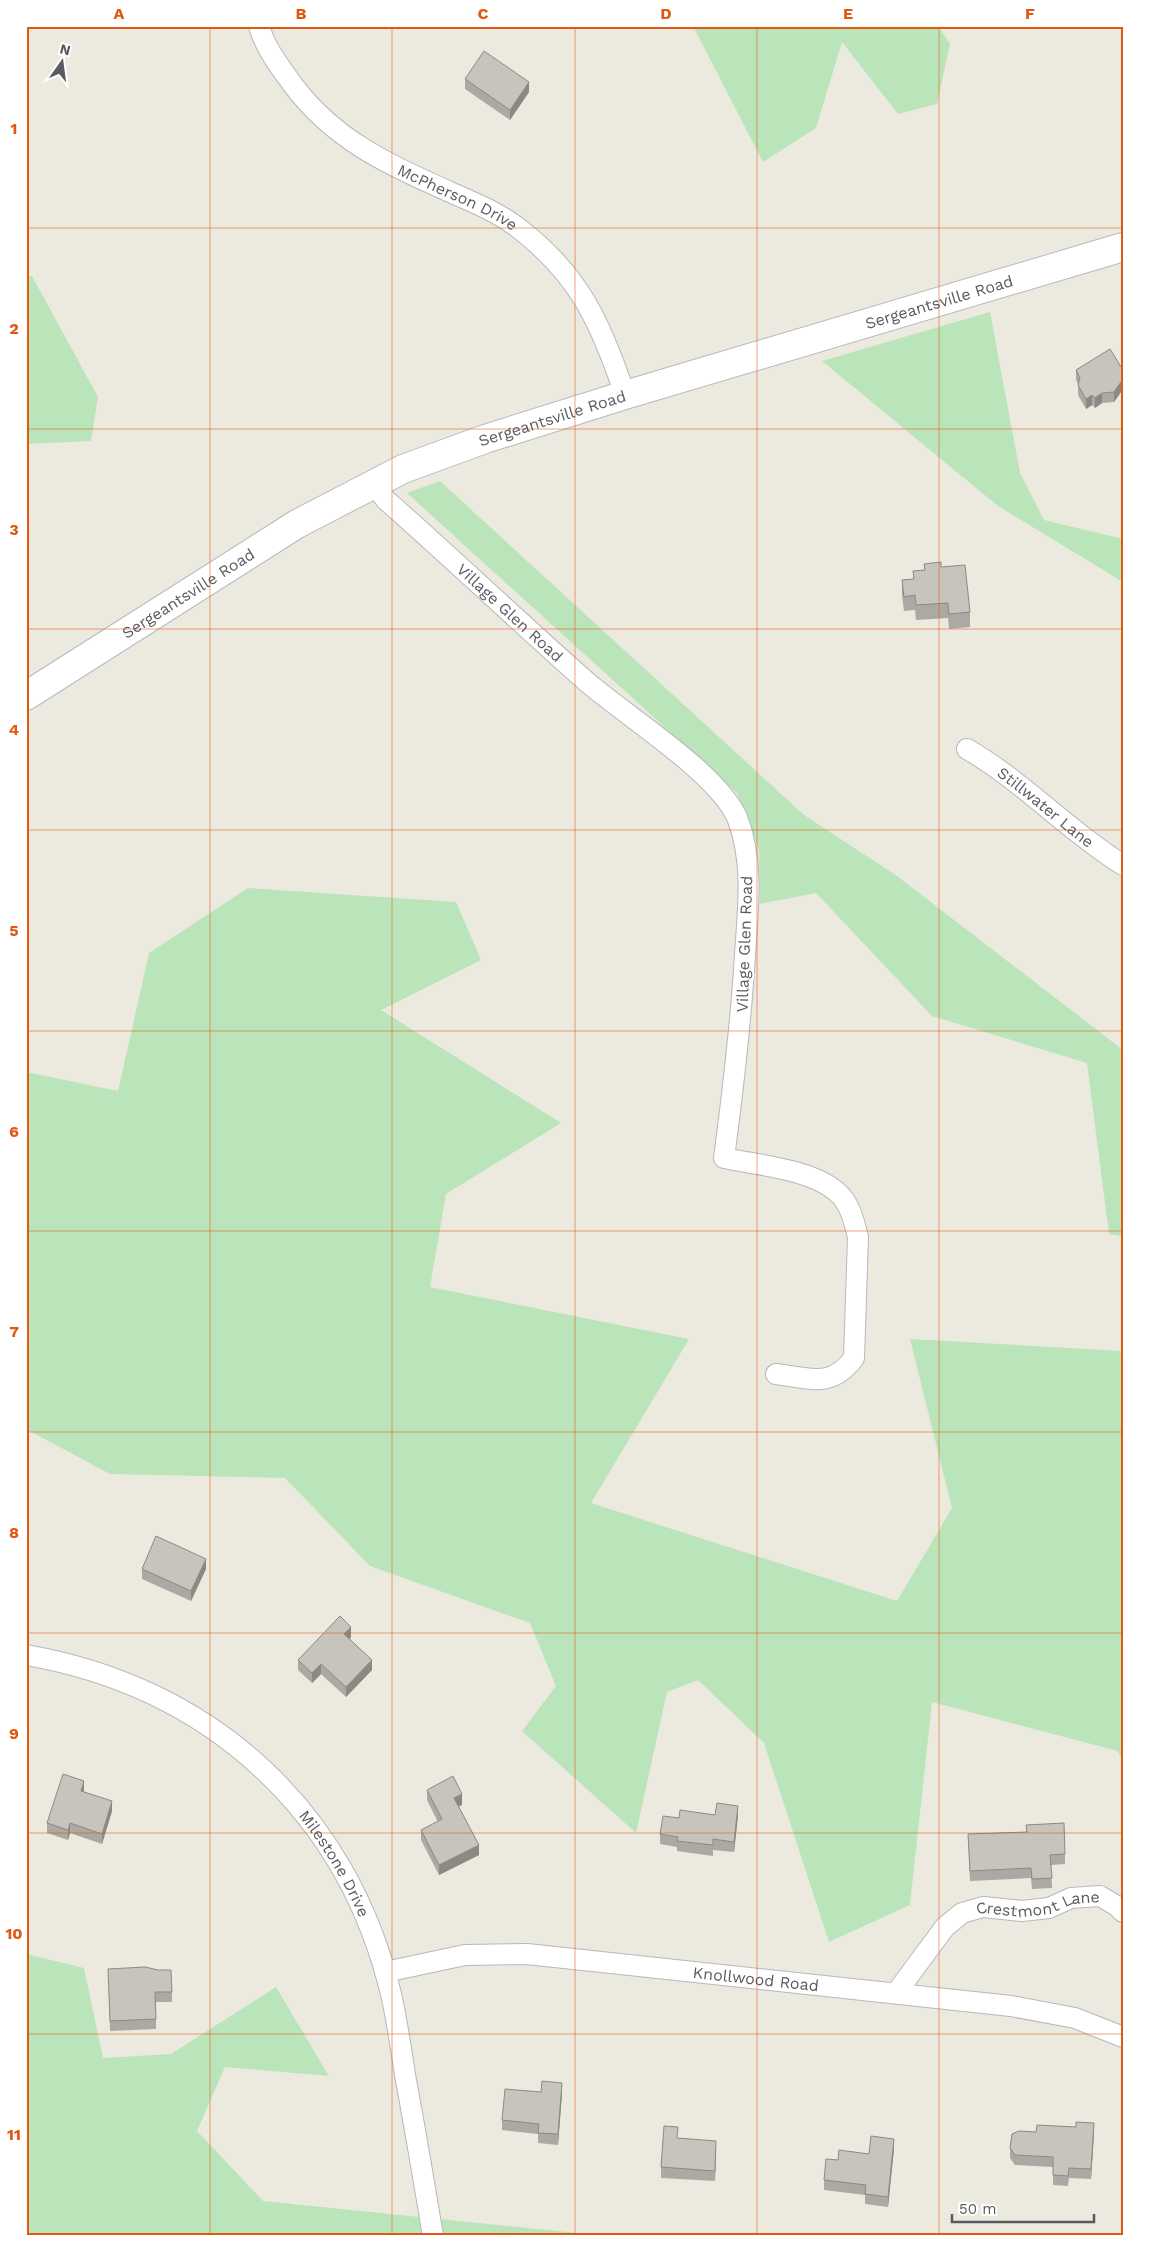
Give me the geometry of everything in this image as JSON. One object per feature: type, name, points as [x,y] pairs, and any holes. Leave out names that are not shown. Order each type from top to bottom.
[{"type":"main road","name":"Sergeantsville Road","points":[[26,696],[297,524],[374,483],[446,452],[625,395],[1123,247]]},
{"type":"street","name":"McPherson Drive","points":[[259,26],[278,65],[296,89],[318,114],[345,138],[379,160],[489,209],[516,226],[564,271],[586,300],[600,329],[625,395]]},
{"type":"street","name":"Village Glen Road","points":[[374,483],[386,500],[589,683],[698,770],[728,802],[737,818],[747,858],[749,903],[740,1029],[724,1158],[796,1173],[825,1184],[837,1192],[846,1203],[854,1220],[858,1237],[859,1255],[854,1358],[847,1367],[834,1377],[820,1380],[776,1374]]},
{"type":"street","name":"Stillwater Lane","points":[[967,749],[1006,773],[1104,854],[1123,865]]},
{"type":"street","name":"Milestone Drive","points":[[26,1655],[102,1673],[160,1698],[217,1731],[267,1771],[307,1816],[343,1869],[359,1904],[385,1972],[391,1995],[433,2236]]},
{"type":"street","name":"Crestmont Lane","points":[[896,1993],[945,1927],[962,1913],[984,1907],[1022,1911],[1050,1908],[1071,1898],[1100,1896],[1123,1912]]},
{"type":"street","name":"Knollwood Road","points":[[385,1972],[465,1955],[527,1954],[1012,2006],[1076,2018],[1123,2037]]},
{"type":"green space","points":[[693,26],[938,26],[950,44],[937,104],[898,114],[842,42],[816,128],[763,162]]},
{"type":"green space","points":[[32,276],[98,397],[91,441],[26,444],[26,277]]},
{"type":"green space","points":[[990,312],[1020,473],[1044,520],[1123,539],[1123,582],[998,506],[822,361]]},
{"type":"green space","points":[[440,481],[804,815],[897,876],[1123,1050],[1123,1236],[1109,1234],[1087,1063],[932,1016],[816,893],[760,904],[759,849],[737,793],[407,493]]},
{"type":"green space","points":[[248,888],[456,902],[481,960],[381,1010],[561,1123],[446,1194],[430,1287],[689,1339],[591,1503],[897,1601],[952,1508],[910,1339],[1123,1351],[1123,1763],[1118,1751],[932,1702],[910,1905],[829,1942],[764,1743],[698,1680],[667,1692],[636,1833],[522,1731],[556,1686],[530,1623],[370,1566],[285,1478],[110,1474],[26,1429],[26,1072],[118,1091],[149,953]]},
{"type":"green space","points":[[26,1954],[84,1968],[103,2058],[171,2054],[276,1987],[329,2076],[225,2067],[197,2131],[263,2201],[607,2236],[26,2236]]},
{"type":"building","points":[[484,51],[529,82],[510,110],[465,79]]},
{"type":"building","points":[[1110,349],[1123,370],[1123,381],[1114,392],[1102,393],[1095,398],[1092,395],[1086,399],[1078,385],[1080,378],[1076,370]]},
{"type":"building","points":[[941,562],[941,567],[965,565],[970,612],[949,614],[948,603],[916,605],[915,595],[904,597],[902,580],[914,579],[913,571],[925,570],[924,564]]},
{"type":"building","points":[[156,1536],[206,1559],[191,1591],[142,1569]]},
{"type":"building","points":[[340,1616],[351,1627],[344,1634],[372,1660],[346,1687],[321,1664],[312,1673],[298,1660]]},
{"type":"building","points":[[63,1774],[84,1781],[81,1791],[112,1801],[102,1834],[70,1823],[68,1830],[47,1823]]},
{"type":"building","points":[[453,1776],[462,1794],[454,1798],[479,1845],[439,1865],[421,1830],[442,1819],[427,1790]]},
{"type":"building","points":[[717,1803],[738,1806],[734,1842],[713,1839],[713,1845],[677,1841],[678,1837],[660,1834],[663,1816],[679,1818],[680,1810],[715,1815]]},
{"type":"building","points":[[1064,1823],[1065,1854],[1050,1855],[1052,1878],[1032,1879],[1031,1868],[970,1871],[968,1834],[1027,1832],[1026,1825]]},
{"type":"building","points":[[145,1967],[171,1970],[172,1992],[155,1992],[156,2019],[110,2021],[108,1969]]},
{"type":"building","points":[[542,2081],[562,2083],[558,2134],[538,2133],[539,2124],[502,2120],[505,2089],[541,2092]]},
{"type":"building","points":[[1076,2122],[1094,2123],[1091,2169],[1069,2168],[1068,2176],[1053,2175],[1053,2157],[1015,2155],[1010,2148],[1012,2134],[1019,2131],[1036,2132],[1037,2125],[1076,2127]]},
{"type":"building","points":[[664,2126],[678,2127],[677,2138],[716,2141],[715,2171],[661,2167]]},
{"type":"building","points":[[871,2136],[894,2139],[888,2197],[865,2194],[866,2185],[824,2180],[826,2159],[838,2160],[839,2150],[869,2154]]}]
